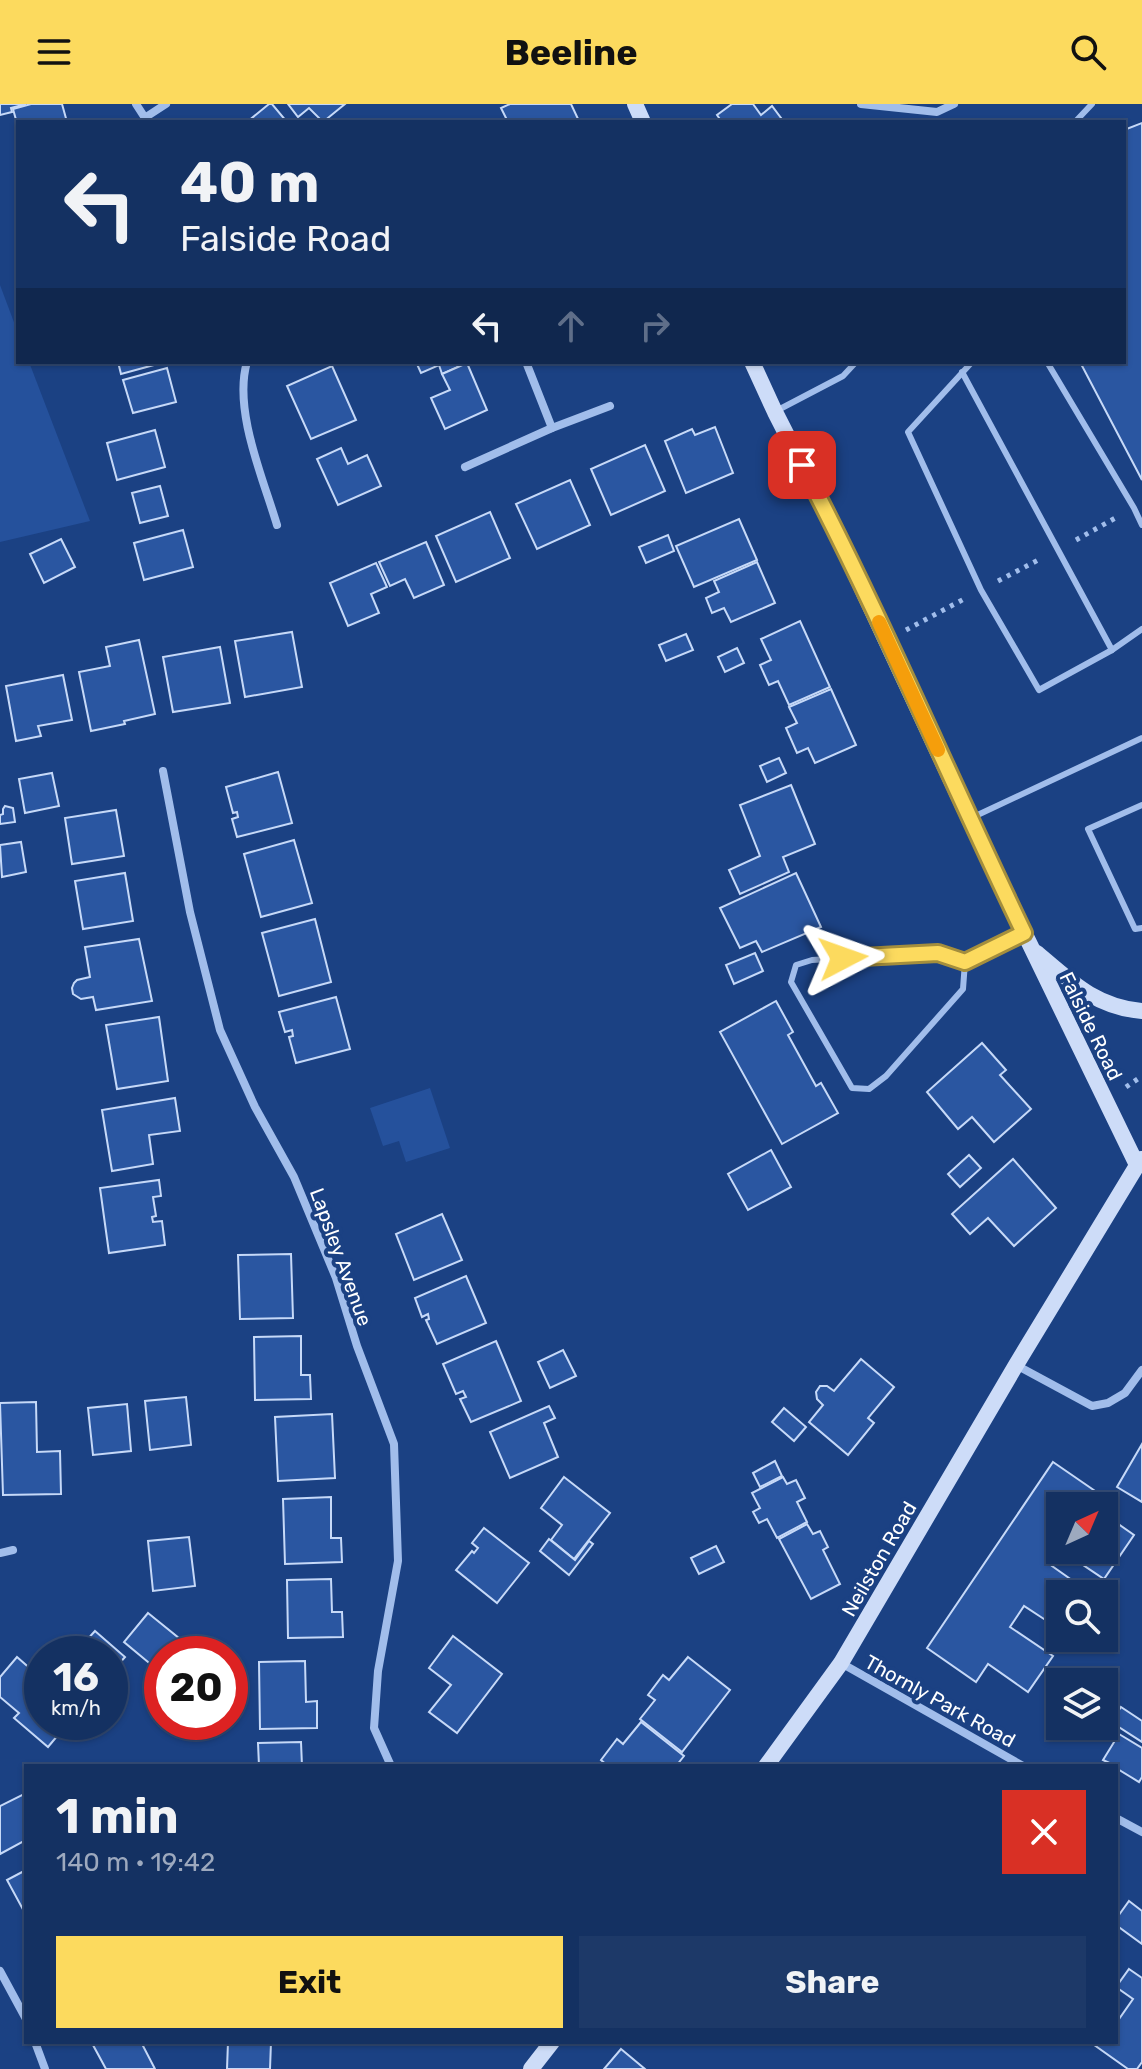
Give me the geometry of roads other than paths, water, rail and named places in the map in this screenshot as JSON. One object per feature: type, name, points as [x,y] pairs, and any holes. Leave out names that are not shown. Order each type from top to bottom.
[{"type":"street","points":[[136,104],[146,120],[166,104]]},
{"type":"street","points":[[861,104],[937,112],[954,104]]},
{"type":"street","points":[[246,364],[243,375],[246,427],[277,525]]},
{"type":"street","points":[[527,364],[552,428]]},
{"type":"street","name":"Falside Road","points":[[753,364],[829,518],[1027,940],[1140,1162]]},
{"type":"street","points":[[465,467],[610,406]]},
{"type":"street","name":"Lapsley Avenue","points":[[163,771],[190,912],[220,1030],[255,1107],[294,1177],[336,1278],[357,1346],[394,1444],[398,1561],[378,1671],[374,1728],[390,1764]]},
{"type":"street","name":"Falside Road","points":[[1027,940],[1077,988],[1105,1004],[1142,1011]]},
{"type":"street","name":"Neilston Road","points":[[767,1764],[841,1663],[1016,1365],[1140,1162]]},
{"type":"street","points":[[1016,1365],[1092,1406],[1108,1403],[1125,1393],[1142,1370]]},
{"type":"street","points":[[0,1553],[13,1550]]},
{"type":"street","name":"Thornly Park Road","points":[[841,1663],[1019,1764]]},
{"type":"street","points":[[1118,1819],[1142,1832]]},
{"type":"street","points":[[0,1971],[24,2015]]},
{"type":"street","points":[[36,2044],[45,2069]]},
{"type":"street","points":[[531,2069],[550,2044]]},
{"type":"lane","points":[[1077,120],[1092,104]]},
{"type":"lane","points":[[775,412],[843,376],[854,364]]},
{"type":"lane","points":[[970,364],[908,432],[981,590],[1039,690],[1112,650],[1142,629]]},
{"type":"lane","points":[[1048,364],[1142,525]]},
{"type":"lane","points":[[962,372],[1112,650]]},
{"type":"lane","points":[[969,819],[1142,738]]},
{"type":"lane","points":[[1142,805],[1088,829],[1135,929],[1142,928]]},
{"type":"lane","points":[[965,962],[963,989],[886,1076],[869,1089],[852,1088],[791,982],[796,965],[812,960],[938,953],[965,962],[1027,940]]}]
